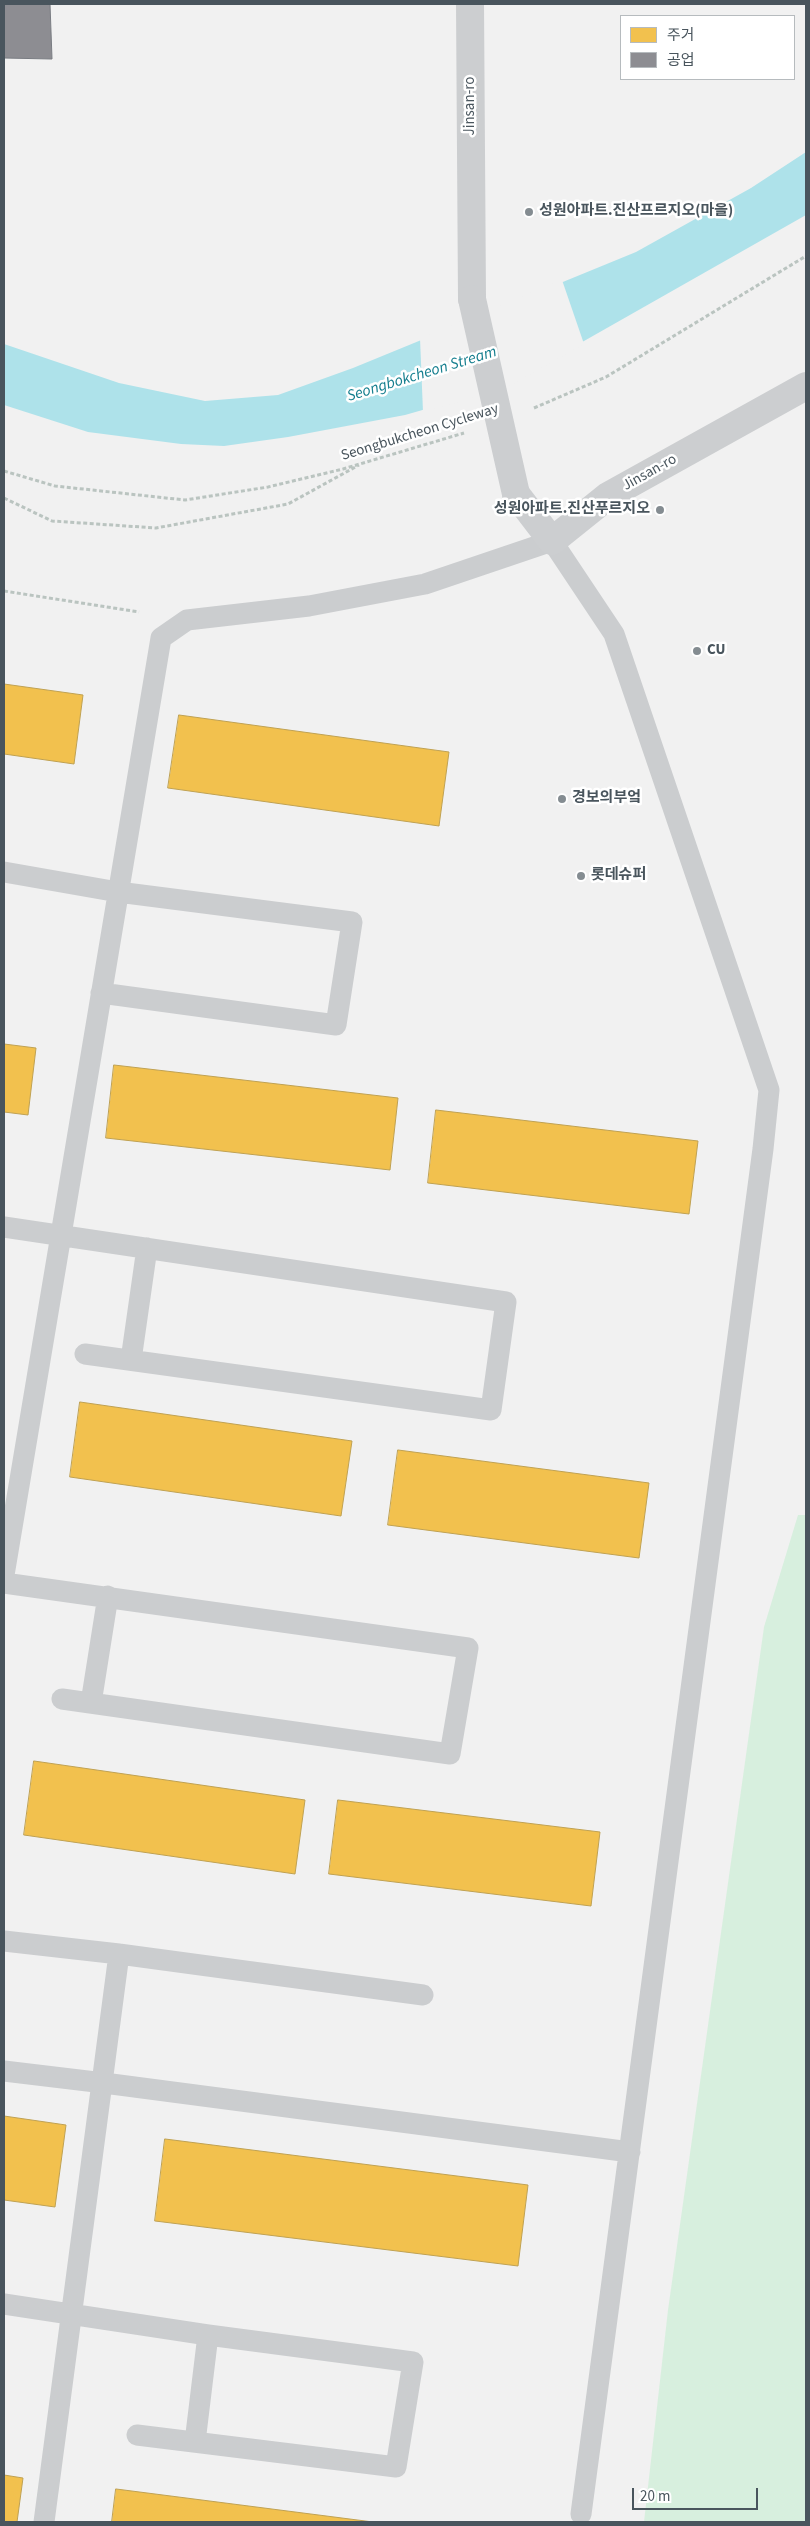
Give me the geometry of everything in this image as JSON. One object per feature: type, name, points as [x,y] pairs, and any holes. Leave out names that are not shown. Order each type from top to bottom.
[{"type":"street","name":"Jinsan-ro","points":[[470,4],[472,299],[516,494],[552,541],[608,496],[806,386]]},
{"type":"lane","points":[[4,1575],[161,638],[187,620],[310,606],[425,584],[552,541],[614,634],[769,1090],[763,1149],[630,2152],[580,2514]]},
{"type":"lane","points":[[4,872],[118,892],[352,922],[336,1025],[101,993]]},
{"type":"lane","points":[[4,1227],[506,1302],[491,1410],[85,1354]]},
{"type":"lane","points":[[131,1360],[147,1248]]},
{"type":"lane","points":[[4,1583],[108,1596],[468,1648],[450,1754],[62,1699]]},
{"type":"lane","points":[[91,1703],[108,1596]]},
{"type":"lane","points":[[4,1941],[119,1954],[423,1995]]},
{"type":"lane","points":[[44,2522],[104,2083],[119,1954]]},
{"type":"lane","points":[[4,2072],[104,2083],[630,2152]]},
{"type":"lane","points":[[4,2304],[208,2335],[413,2362],[396,2467],[137,2435]]},
{"type":"lane","points":[[195,2442],[208,2335]]},
{"type":"path","points":[[532,409],[606,377],[806,256]]},
{"type":"path","name":"Seongbukcheon Cycleway","points":[[4,471],[54,486],[185,500],[268,487],[364,463],[470,431]]},
{"type":"path","points":[[4,498],[52,521],[156,528],[288,504],[364,463]]},
{"type":"path","points":[[4,591],[187,620]]},
{"type":"green space","points":[[798,1515],[806,1515],[806,2522],[644,2522],[668,2310],[764,1627]]},
{"type":"water","name":"Seongbokcheon Stream","points":[[806,152],[806,215],[503,387],[405,415],[288,437],[224,446],[181,444],[88,432],[4,405],[4,344],[119,383],[205,401],[278,395],[353,368],[636,252],[751,188]]},
{"type":"pier","points":[[562,280],[584,344],[504,389],[423,412],[420,338]]},
{"type":"building: 주거","points":[[4,684],[83,695],[74,764],[4,754]]},
{"type":"building: 주거","points":[[179,715],[449,752],[439,826],[168,788]]},
{"type":"building: 주거","points":[[4,1044],[36,1048],[28,1115],[4,1112]]},
{"type":"building: 주거","points":[[114,1065],[398,1098],[390,1170],[106,1138]]},
{"type":"building: 주거","points":[[436,1110],[698,1141],[689,1214],[428,1183]]},
{"type":"building: 주거","points":[[80,1402],[352,1441],[341,1516],[70,1477]]},
{"type":"building: 주거","points":[[398,1450],[649,1483],[639,1558],[388,1525]]},
{"type":"building: 주거","points":[[34,1761],[305,1800],[295,1874],[24,1835]]},
{"type":"building: 주거","points":[[338,1800],[600,1832],[591,1906],[329,1874]]},
{"type":"building: 주거","points":[[4,2116],[66,2125],[55,2207],[4,2200]]},
{"type":"building: 주거","points":[[165,2139],[528,2185],[518,2266],[155,2221]]},
{"type":"building: 주거","points":[[4,2475],[23,2478],[17,2522],[4,2522]]},
{"type":"building: 주거","points":[[116,2489],[373,2522],[112,2522]]},
{"type":"building: 공업","points":[[4,4],[50,4],[52,59],[4,58]]},
{"type":"place","name":"성원아파트.진산프르지오(마을)","points":[[529,212]]},
{"type":"place","name":"성원아파트.진산푸르지오","points":[[660,510]]},
{"type":"place","name":"CU","points":[[697,651]]},
{"type":"place","name":"경보의부엌","points":[[562,799]]},
{"type":"place","name":"롯데슈퍼","points":[[581,876]]}]
